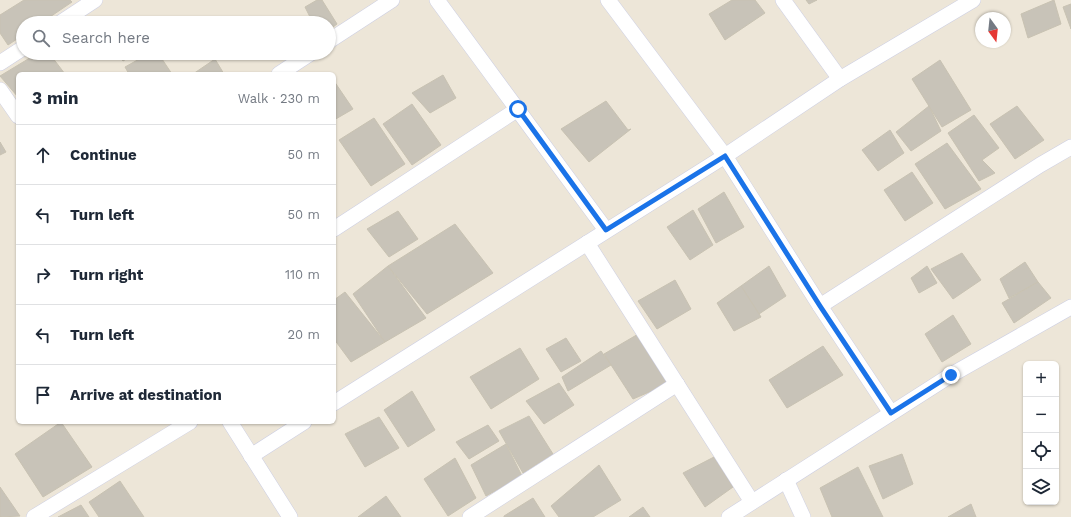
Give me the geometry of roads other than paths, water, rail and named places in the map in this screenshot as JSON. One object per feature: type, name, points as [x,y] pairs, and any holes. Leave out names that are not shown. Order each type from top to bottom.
[{"type":"street","points":[[71,16],[95,0]]},
{"type":"street","points":[[336,36],[392,0]]},
{"type":"street","points":[[437,0],[606,230]]},
{"type":"street","points":[[608,0],[725,156],[820,306],[891,413]]},
{"type":"street","points":[[783,0],[840,79]]},
{"type":"street","points":[[336,402],[725,156],[840,79],[973,0]]},
{"type":"street","points":[[0,63],[16,53]]},
{"type":"street","points":[[282,72],[300,60]]},
{"type":"street","points":[[0,90],[16,113]]},
{"type":"street","points":[[336,227],[518,109]]},
{"type":"street","points":[[820,306],[1040,165],[1071,147]]},
{"type":"street","points":[[587,243],[752,502]]},
{"type":"street","points":[[728,517],[951,375],[1071,307]]},
{"type":"street","points":[[470,517],[677,384]]},
{"type":"street","points":[[34,517],[187,424]]},
{"type":"street","points":[[231,424],[290,517]]},
{"type":"street","points":[[251,456],[301,424]]},
{"type":"street","points":[[786,480],[803,517]]}]
